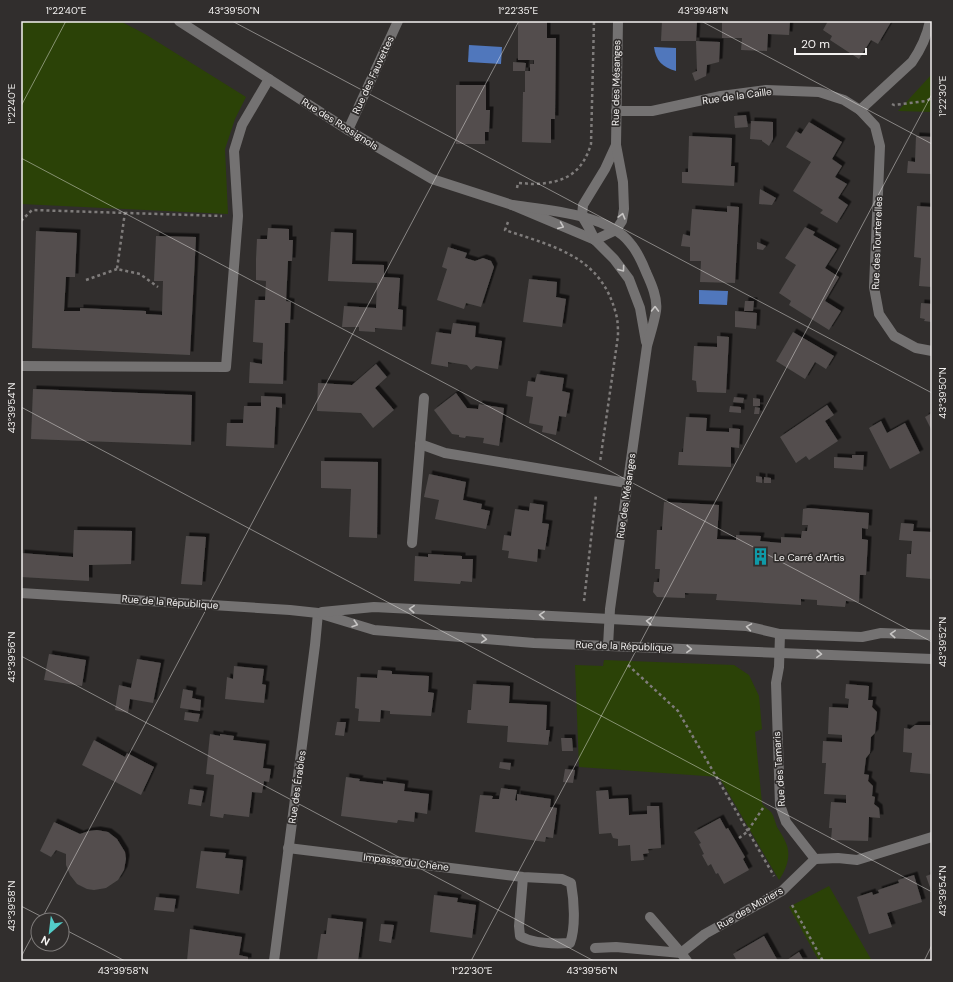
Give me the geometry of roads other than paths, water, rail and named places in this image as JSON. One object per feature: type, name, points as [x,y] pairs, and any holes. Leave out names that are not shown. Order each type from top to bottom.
[{"type":"street","name":"Rue des Rossignols","points":[[179,21],[348,130],[432,179],[512,205],[595,240]]},
{"type":"street","name":"Rue des Fauvettes","points":[[348,130],[398,21]]},
{"type":"street","name":"Rue des Mésanges","points":[[616,230],[622,220],[624,209],[623,182],[616,144],[618,21]]},
{"type":"street","points":[[860,110],[912,62],[918,54],[927,34],[930,21]]},
{"type":"street","points":[[21,366],[226,367],[238,216],[234,151],[242,125],[269,79]]},
{"type":"street","name":"Rue de la Caille","points":[[616,112],[652,111],[721,96],[766,90],[819,92],[844,100],[860,110]]},
{"type":"street","name":"Rue des Tourterelles","points":[[860,110],[875,126],[880,146],[874,287],[879,314],[894,336],[916,348],[932,351]]},
{"type":"street","name":"Rue des Mésanges","points":[[616,144],[605,169],[583,205],[582,216],[595,240],[614,259],[630,279],[640,308],[647,346]]},
{"type":"street","name":"Rue des Rossignols","points":[[512,205],[582,216]]},
{"type":"street","name":"Rue des Mésanges","points":[[582,216],[616,230],[630,242],[642,263],[652,287],[656,309],[647,346],[627,483],[610,618],[608,646]]},
{"type":"street","points":[[595,240],[616,230]]},
{"type":"street","points":[[412,543],[424,398]]},
{"type":"street","points":[[420,444],[445,453],[627,483]]},
{"type":"street","name":"Rue de la République","points":[[21,594],[290,610],[318,613],[374,630],[534,643],[932,659]]},
{"type":"street","name":"Rue de la République","points":[[318,613],[374,607],[746,626],[780,634],[862,637],[881,633],[932,635]]},
{"type":"street","name":"Rue des Érables","points":[[274,961],[318,613]]},
{"type":"street","name":"Rue des Tamaris","points":[[780,634],[779,667],[776,683],[780,805],[786,822],[814,859]]},
{"type":"street","points":[[814,859],[838,858],[857,860],[932,837]]},
{"type":"street","name":"Impasse du Chêne","points":[[288,848],[523,877],[562,880],[571,883],[573,892],[573,934],[570,944],[528,941],[520,936],[519,926],[523,877]]},
{"type":"street","name":"Rue des Mûriers","points":[[684,957],[705,934],[782,891],[814,859]]},
{"type":"street","points":[[650,917],[684,957]]},
{"type":"street","points":[[595,948],[616,947],[684,957]]},
{"type":"water","points":[[469,45],[502,47],[501,64],[468,62]]},
{"type":"water","points":[[654,47],[676,48],[676,71],[667,68],[660,63],[656,56]]},
{"type":"water","points":[[699,290],[728,291],[727,305],[699,304]]},
{"type":"place","name":"Le Carré d'Artis","points":[[761,557]]}]
